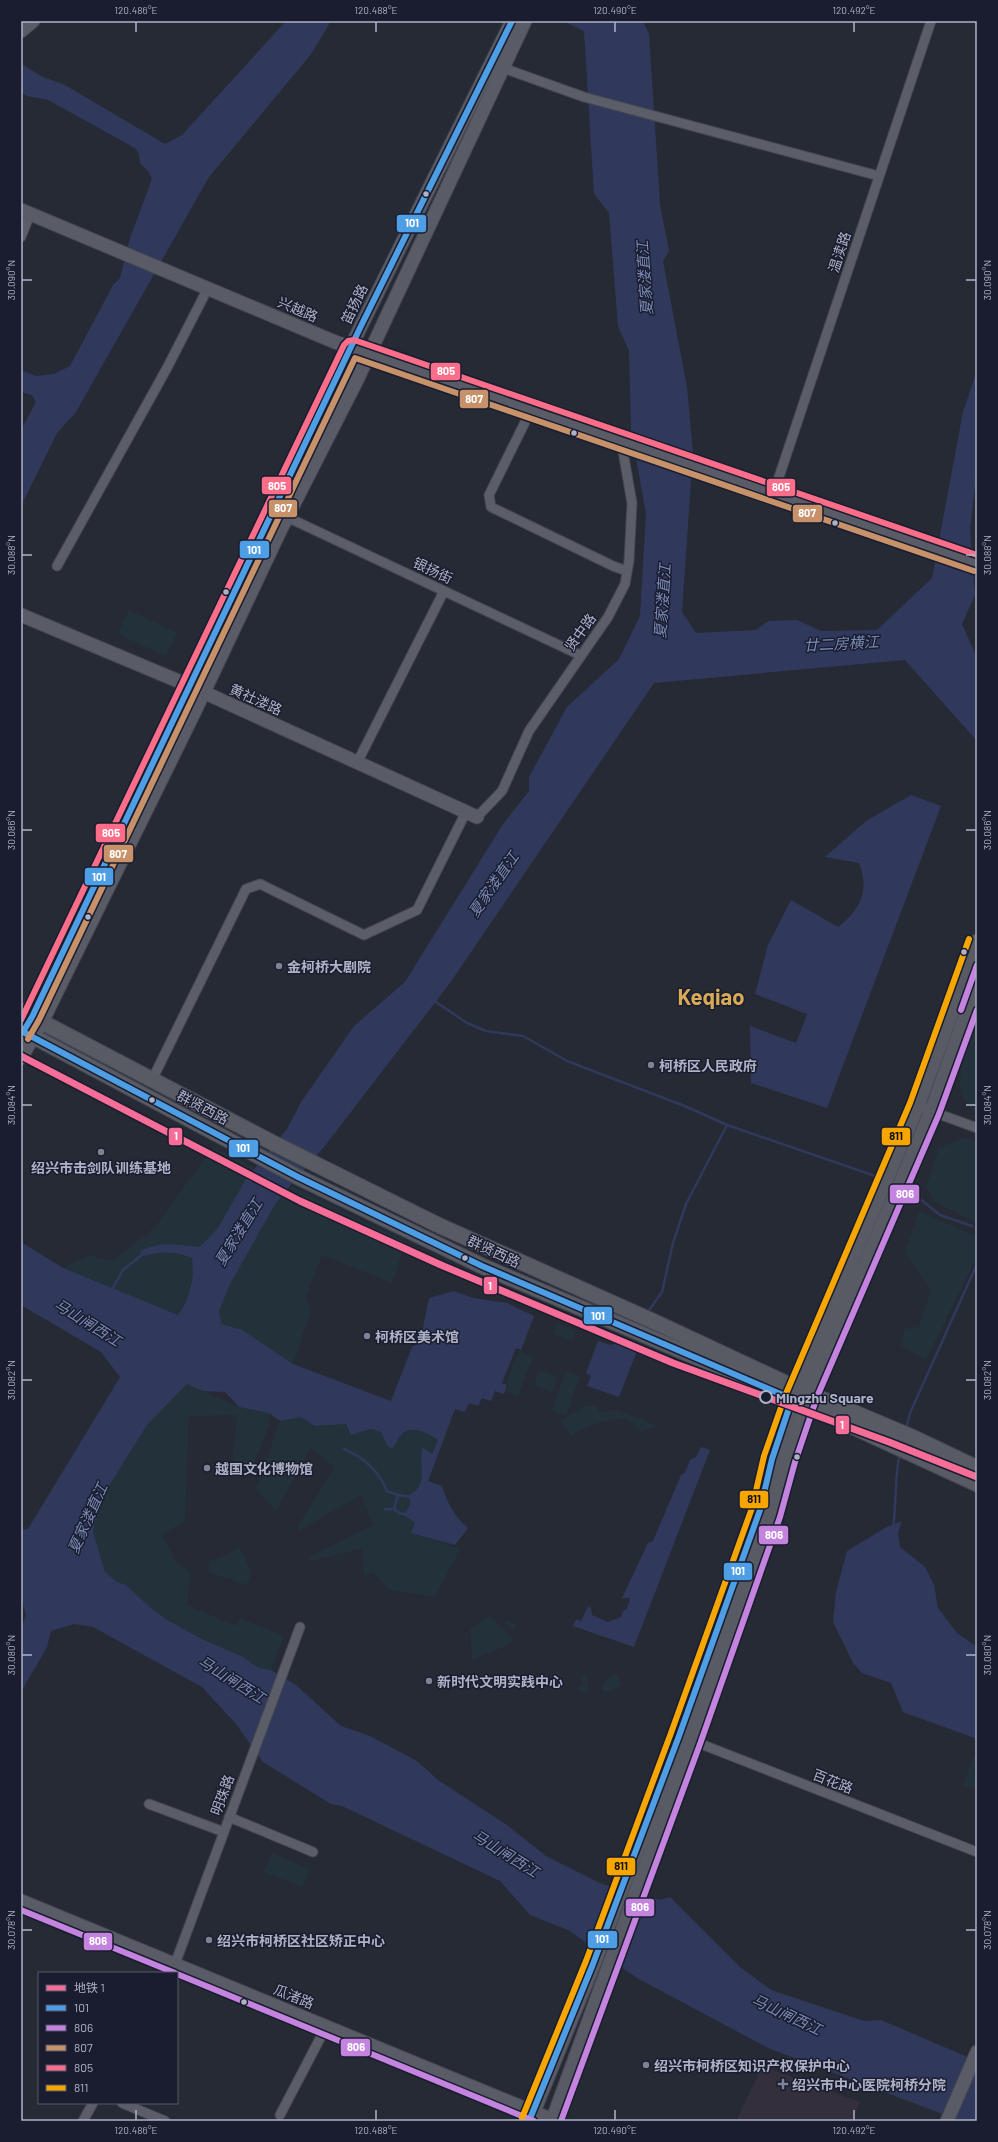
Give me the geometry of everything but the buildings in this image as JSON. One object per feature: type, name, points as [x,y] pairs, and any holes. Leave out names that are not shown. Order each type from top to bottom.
[{"type":"main road","points":[[554,2121],[650,1858],[686,1738],[760,1510],[772,1459],[794,1393],[917,1106],[977,942]]},
{"type":"main road","points":[[531,2117],[593,1964],[636,1851],[686,1738],[772,1514],[787,1460],[808,1400],[932,1111],[977,986]]},
{"type":"main road","name":"群贤西路","points":[[32,1016],[312,1163],[438,1225],[657,1323],[808,1400],[890,1444],[977,1484]]},
{"type":"main road","name":"群贤西路","points":[[25,1034],[298,1177],[482,1266],[627,1327],[794,1393]]},
{"type":"main road","name":"群贤西路","points":[[808,1400],[894,1429],[977,1468]]},
{"type":"street","points":[[21,31],[33,21]]},
{"type":"street","name":"笛扬路","points":[[21,1058],[25,1034],[32,1016],[351,348],[512,21]]},
{"type":"street","name":"笛扬路","points":[[32,1016],[204,693],[286,518],[369,355],[525,21]]},
{"type":"street","name":"温渎路","points":[[774,492],[930,21]]},
{"type":"street","points":[[503,68],[584,97],[879,176]]},
{"type":"street","points":[[21,237],[26,212]]},
{"type":"street","name":"兴越路","points":[[26,212],[369,355],[704,468],[977,563]]},
{"type":"street","points":[[57,566],[167,368],[208,288]]},
{"type":"street","points":[[531,410],[489,495],[491,507],[613,566],[628,571]]},
{"type":"street","name":"贤中路","points":[[152,1080],[246,889],[260,884],[364,935],[418,910],[471,814],[502,791],[529,731],[580,655],[608,617],[625,584],[628,571],[632,503],[624,441]]},
{"type":"street","name":"银扬街","points":[[274,511],[286,518],[580,655]]},
{"type":"street","points":[[357,763],[444,591]]},
{"type":"street","name":"黄社溇路","points":[[21,615],[190,686],[471,814]]},
{"type":"street","points":[[917,1106],[977,1128]]},
{"type":"street","name":"明珠路","points":[[173,1969],[300,1627]]},
{"type":"street","name":"百花路","points":[[686,1738],[977,1852]]},
{"type":"street","points":[[149,1804],[224,1832]]},
{"type":"street","points":[[229,1817],[313,1852]]},
{"type":"street","name":"瓜渚路","points":[[21,1901],[173,1969],[326,2027],[531,2117],[554,2121]]},
{"type":"street","points":[[280,2115],[326,2027]]},
{"type":"street","points":[[947,2121],[977,2052]]},
{"type":"street","points":[[83,2121],[93,2104]]},
{"type":"street","points":[[124,2104],[165,2121]]},
{"type":"shaded area","points":[[129,610],[177,633],[166,656],[118,634]]},
{"type":"shaded area","points":[[977,1021],[977,1112],[967,1104],[962,1094],[960,1082],[964,1057]]},
{"type":"shaded area","points":[[965,1137],[977,1142],[977,1223],[934,1202],[926,1187],[939,1148]]},
{"type":"shaded area","points":[[213,1147],[406,1242],[392,1283],[322,1255],[305,1299],[312,1308],[293,1364],[268,1349],[142,1301],[63,1268],[90,1255],[113,1261],[155,1227]]},
{"type":"shaded area","points":[[919,1211],[975,1236],[977,1230],[977,1257],[926,1360],[901,1346],[905,1329],[919,1327],[931,1290],[905,1252]]},
{"type":"shaded area","points":[[557,1324],[576,1331],[572,1341],[554,1334]]},
{"type":"shaded area","points":[[518,1351],[533,1357],[518,1396],[506,1392],[509,1385],[506,1384]]},
{"type":"shaded area","points":[[540,1370],[558,1377],[552,1392],[534,1385]]},
{"type":"shaded area","points":[[566,1371],[580,1376],[566,1416],[552,1410]]},
{"type":"shaded area","points":[[187,1384],[239,1407],[269,1413],[269,1426],[249,1475],[232,1465],[237,1415],[189,1416],[185,1520],[162,1535],[177,1563],[191,1573],[187,1605],[236,1626],[240,1618],[284,1636],[271,1670],[259,1668],[243,1657],[203,1639],[164,1618],[152,1609],[126,1585],[117,1582],[105,1572],[92,1532],[99,1502],[147,1425]]},
{"type":"shaded area","points":[[584,1406],[596,1406],[601,1413],[618,1410],[657,1426],[641,1432],[635,1424],[627,1420],[608,1420],[571,1435],[560,1421]]},
{"type":"shaded area","points":[[300,1417],[315,1426],[346,1424],[351,1435],[371,1429],[382,1432],[387,1445],[406,1432],[412,1430],[424,1432],[438,1440],[432,1454],[423,1449],[420,1484],[416,1490],[410,1494],[410,1505],[405,1515],[415,1523],[412,1533],[460,1549],[435,1597],[390,1590],[373,1572],[364,1575],[362,1548],[310,1562],[309,1557],[373,1525],[361,1495],[298,1531],[297,1527],[335,1467],[311,1448],[276,1511],[256,1489],[280,1421]]},
{"type":"shaded area","points":[[240,1548],[252,1573],[246,1585],[209,1572],[209,1562]]},
{"type":"shaded area","points":[[490,1616],[513,1638],[510,1644],[472,1660],[470,1629]]},
{"type":"shaded area","points":[[507,1620],[516,1624],[513,1631],[505,1623]]},
{"type":"shaded area","points":[[616,1674],[622,1684],[620,1687],[604,1692],[601,1688],[612,1675]]},
{"type":"shaded area","points":[[585,1675],[587,1676],[589,1693],[577,1690],[579,1686],[583,1684],[581,1677]]},
{"type":"shaded area","points":[[977,1748],[977,1791],[963,1785]]},
{"type":"shaded area","points":[[272,1853],[310,1869],[302,1887],[264,1872]]},
{"type":"shaded area","name":"绍兴市中心医院柯桥分院","points":[[762,2066],[860,2102],[852,2121],[736,2121]]},
{"type":"water","points":[[286,21],[331,21],[312,53],[209,177],[76,412],[57,433],[21,506],[21,430],[36,402],[32,395],[21,392],[21,370],[36,376],[54,374],[70,366],[113,285],[120,278],[130,238],[152,179],[149,172],[140,163],[139,154],[135,148],[48,100],[27,96],[21,92],[21,64],[43,77],[65,85],[165,144],[182,135]]},
{"type":"water","points":[[563,21],[643,21],[649,34],[660,204],[669,251],[663,261],[687,387],[693,452],[682,612],[696,633],[756,630],[768,621],[797,620],[821,631],[877,630],[932,578],[963,412],[977,370],[977,468],[970,530],[975,595],[962,624],[977,658],[977,741],[905,660],[654,683],[450,983],[324,1147],[274,1206],[229,1286],[219,1311],[221,1324],[242,1330],[293,1364],[391,1401],[412,1347],[420,1342],[429,1298],[454,1291],[473,1298],[507,1303],[534,1316],[521,1350],[516,1348],[502,1383],[507,1385],[504,1394],[495,1391],[491,1401],[482,1398],[478,1406],[469,1403],[465,1412],[455,1409],[428,1481],[442,1486],[452,1509],[468,1528],[455,1545],[411,1533],[415,1523],[404,1515],[410,1505],[410,1494],[420,1485],[423,1448],[432,1454],[438,1440],[430,1435],[417,1430],[407,1431],[402,1434],[392,1449],[387,1445],[381,1432],[371,1429],[351,1435],[346,1424],[315,1426],[300,1417],[280,1421],[269,1413],[239,1407],[225,1392],[203,1391],[187,1384],[147,1425],[99,1502],[93,1532],[105,1572],[117,1582],[126,1585],[164,1618],[202,1639],[243,1657],[259,1668],[271,1670],[296,1685],[341,1726],[370,1736],[417,1761],[438,1780],[507,1825],[546,1856],[602,1884],[660,1900],[670,1897],[740,1967],[771,1990],[864,2021],[881,2020],[977,2061],[977,2121],[961,2121],[768,2048],[637,1978],[568,1930],[530,1915],[500,1881],[342,1806],[331,1804],[263,1762],[236,1724],[202,1687],[93,1627],[74,1624],[51,1631],[47,1647],[21,1692],[21,1628],[26,1615],[21,1598],[21,1530],[28,1529],[120,1377],[101,1352],[21,1305],[21,1242],[63,1268],[178,1315],[186,1302],[191,1288],[193,1273],[192,1258],[168,1252],[143,1256],[140,1251],[162,1245],[200,1247],[218,1228],[246,1179],[287,1129],[301,1102],[354,1026],[405,982],[503,824],[529,791],[529,777],[567,707],[619,659],[640,616],[646,514],[631,430],[629,351],[618,326],[609,213],[594,194],[584,31]]},
{"type":"water","points":[[911,795],[941,806],[827,1108],[751,1083],[750,1026],[796,1043],[807,1014],[755,994],[768,945],[791,900],[838,927],[846,921],[857,907],[863,891],[862,873],[859,863],[825,857],[866,821]]},
{"type":"water","points":[[625,1340],[639,1346],[619,1397],[587,1386],[591,1376],[586,1373],[598,1341],[611,1345]]},
{"type":"water","points":[[701,1447],[710,1450],[634,1647],[573,1626],[576,1619],[581,1621],[588,1606],[591,1608],[592,1615],[608,1622],[621,1617],[623,1611],[627,1609],[630,1598],[622,1598],[648,1543],[653,1541],[681,1475],[685,1473],[690,1460],[696,1457]]},
{"type":"water","points":[[902,1521],[898,1532],[900,1547],[925,1567],[934,1585],[938,1608],[957,1633],[977,1647],[977,1739],[903,1712],[891,1683],[862,1673],[853,1663],[833,1622],[836,1592],[847,1551],[885,1528]]},
{"type":"waterway","points":[[433,1000],[467,1023],[486,1031],[523,1036],[567,1061],[687,1107],[727,1125],[881,1178]]},
{"type":"waterway","points":[[647,1313],[662,1292],[673,1243],[686,1204],[727,1125]]},
{"type":"waterway","points":[[903,1189],[915,1195],[940,1215],[972,1226]]},
{"type":"waterway","points":[[111,1291],[123,1270],[144,1253]]},
{"type":"waterway","points":[[906,1429],[910,1413],[977,1264]]},
{"type":"waterway","points":[[344,1449],[358,1456],[370,1466],[380,1477],[387,1491],[398,1495],[394,1509],[385,1509]]},
{"type":"waterway","points":[[893,1527],[897,1471],[900,1453]]},
{"type":"waterway","points":[[398,1495],[412,1497]]},
{"type":"waterway","points":[[394,1509],[399,1513],[408,1515]]},
{"type":"metro line","name":"1","points":[[21,1056],[300,1201],[441,1265],[673,1363],[889,1442],[977,1477]]},
{"type":"transit line","name":"101","points":[[512,21],[360,328],[32,1017],[23,1032],[298,1177],[482,1266],[792,1399],[772,1459],[760,1510],[679,1736],[593,1964],[529,2121]]},
{"type":"transit line","name":"805","points":[[21,1020],[344,345],[348,341],[354,340],[977,555]]},
{"type":"transit line","name":"807","points":[[28,1039],[39,1020],[355,358],[974,571]]},
{"type":"transit line","name":"811","points":[[522,2118],[586,1961],[671,1733],[752,1508],[764,1456],[785,1396],[910,1103],[969,939]]},
{"type":"transit line","name":"806","points":[[961,1010],[977,965]]},
{"type":"transit line","name":"806","points":[[561,2121],[700,1744],[780,1517],[795,1462],[817,1397],[939,1114],[977,1010]]},
{"type":"transit line","name":"806","points":[[21,1910],[173,1972]]},
{"type":"transit line","name":"806","points":[[178,1974],[534,2121]]},
{"type":"place","name":"金柯桥大剧院","points":[[279,966]]},
{"type":"place","name":"柯桥区人民政府","points":[[651,1065]]},
{"type":"place","name":"绍兴市击剑队训练基地","points":[[101,1152]]},
{"type":"place","name":"柯桥区美术馆","points":[[367,1336]]},
{"type":"place","name":"Mingzhu Square","points":[[766,1397]]},
{"type":"place","name":"越国文化博物馆","points":[[207,1468]]},
{"type":"place","name":"新时代文明实践中心","points":[[429,1681]]},
{"type":"place","name":"绍兴市柯桥区社区矫正中心","points":[[209,1940]]},
{"type":"place","name":"绍兴市柯桥区知识产权保护中心","points":[[646,2065]]},
{"type":"place","name":"绍兴市中心医院柯桥分院","points":[[783,2084]]},
{"type":"district","name":"Keqiao","points":[[711,996]]},
{"type":"water label","name":"夏家溇直江","points":[[644,278]]},
{"type":"water label","name":"夏家溇直江","points":[[662,601]]},
{"type":"water label","name":"廿二房横江","points":[[841,643]]},
{"type":"water label","name":"夏家溇直江","points":[[493,884]]},
{"type":"water label","name":"夏家溇直江","points":[[238,1232]]},
{"type":"water label","name":"马山闸西江","points":[[88,1322]]},
{"type":"water label","name":"夏家溇直江","points":[[87,1518]]},
{"type":"water label","name":"马山闸西江","points":[[232,1679]]},
{"type":"water label","name":"马山闸西江","points":[[506,1853]]},
{"type":"water label","name":"马山闸西江","points":[[787,2014]]}]
